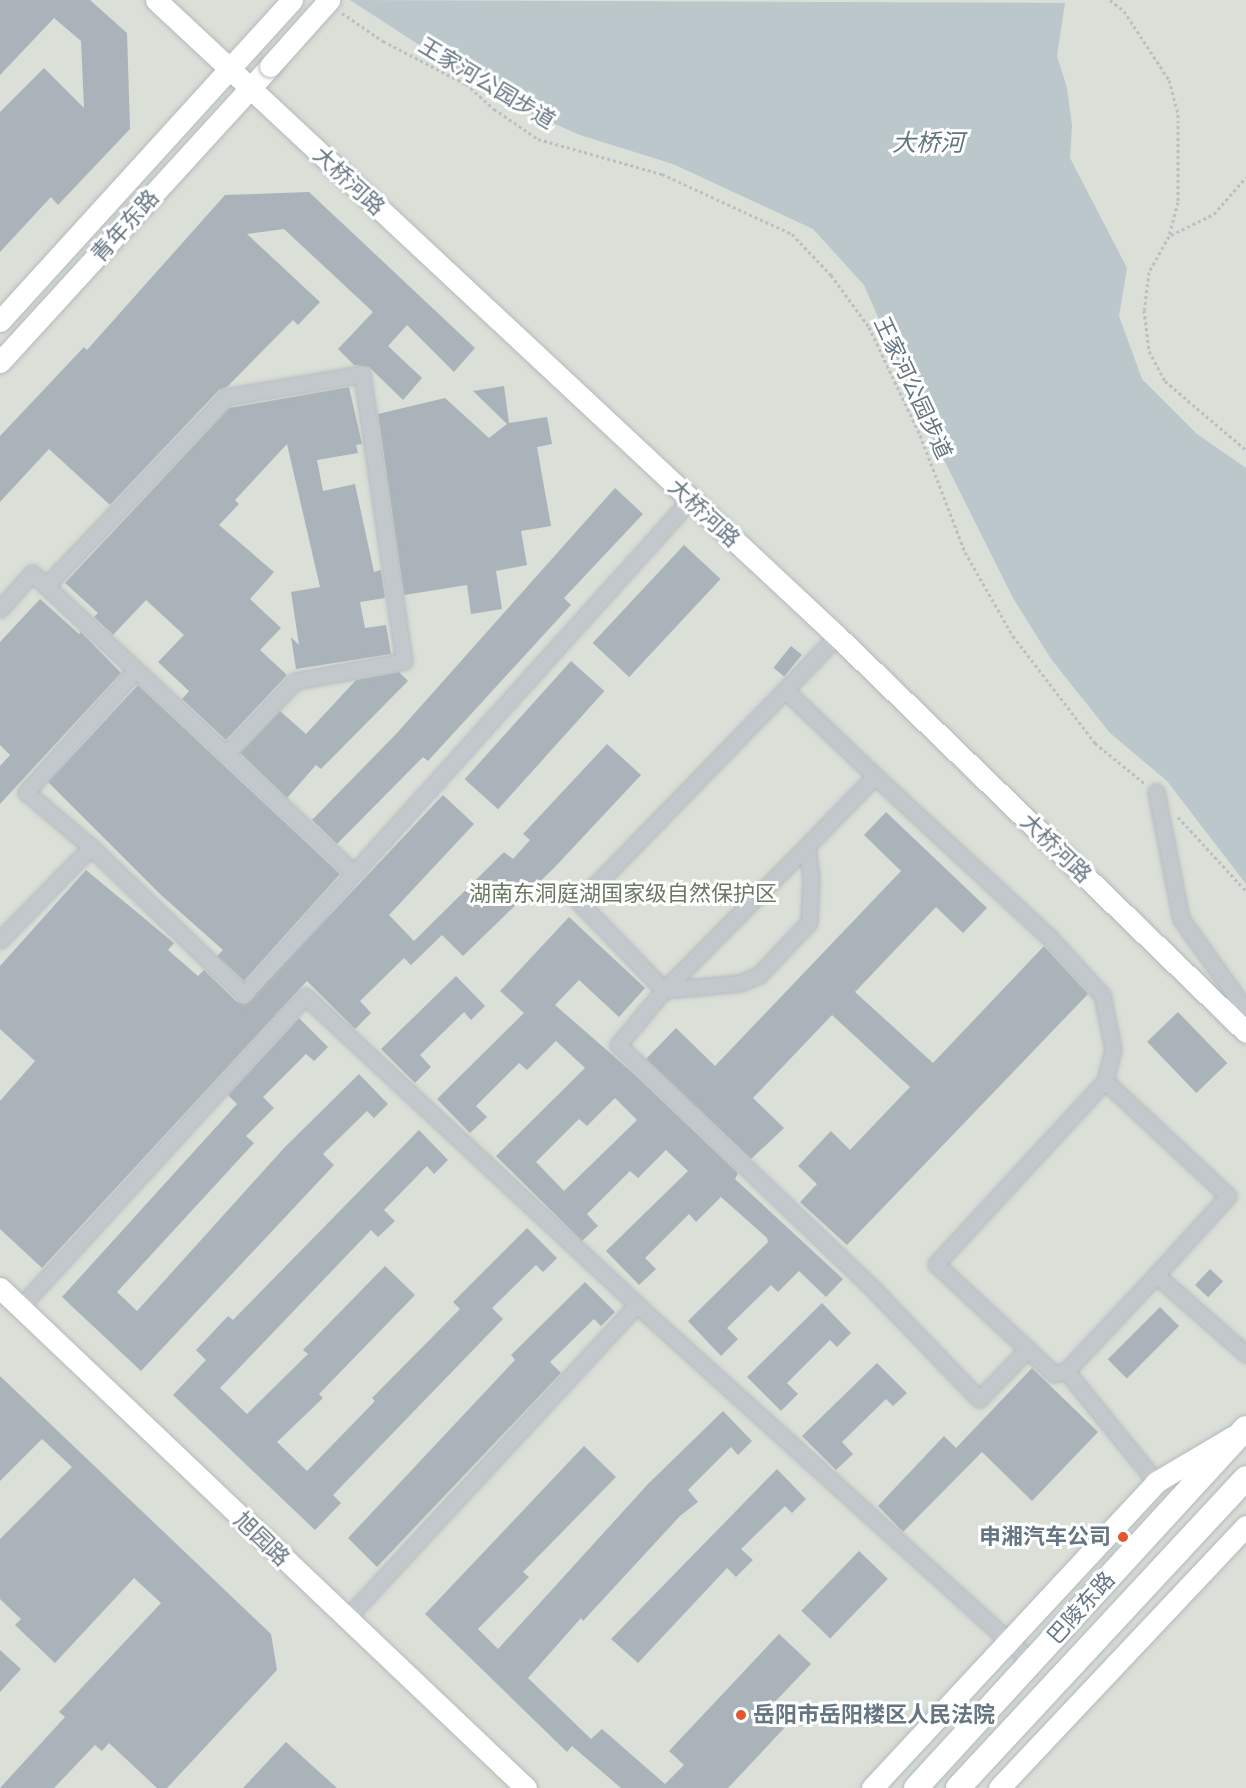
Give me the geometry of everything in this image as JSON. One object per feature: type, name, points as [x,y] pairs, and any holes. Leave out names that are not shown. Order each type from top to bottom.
[{"type":"main road","name":"巴陵东路","points":[[916,1788],[1245,1429]]},
{"type":"main road","name":"巴陵东路","points":[[958,1788],[1246,1478]]},
{"type":"street","name":"大桥河路","points":[[156,0],[837,636],[1246,1032]]},
{"type":"street","name":"青年东路","points":[[0,320],[292,0]]},
{"type":"street","name":"青年东路","points":[[0,362],[270,66],[334,5]]},
{"type":"street","points":[[46,586],[226,397],[362,374],[404,661],[295,681],[226,754]]},
{"type":"street","points":[[136,670],[26,792],[90,847],[244,995],[690,500]]},
{"type":"street","points":[[0,609],[32,573],[354,873]]},
{"type":"street","points":[[664,990],[579,902],[837,636]]},
{"type":"street","points":[[785,690],[1048,937],[1102,995],[1113,1049],[1105,1081],[936,1264],[1054,1374],[1066,1371],[1228,1196],[1105,1081]]},
{"type":"street","points":[[875,776],[664,990],[618,1046],[875,1291],[979,1400],[1028,1350]]},
{"type":"street","points":[[1156,792],[1180,919],[1246,1010]]},
{"type":"street","points":[[664,990],[740,983],[759,975],[809,922],[807,846]]},
{"type":"street","points":[[0,940],[90,847]]},
{"type":"street","points":[[21,1306],[305,996],[637,1305],[1005,1641],[1032,1662]]},
{"type":"street","points":[[1156,1275],[1246,1354]]},
{"type":"street","name":"旭园路","points":[[0,1288],[345,1620],[526,1788]]},
{"type":"street","points":[[345,1620],[637,1305]]},
{"type":"street","points":[[1066,1371],[1156,1482]]},
{"type":"street","points":[[872,1788],[1005,1641],[1156,1482],[1245,1429]]},
{"type":"street","points":[[999,1788],[1246,1526]]},
{"type":"path","points":[[1110,0],[1124,11],[1169,80],[1178,114],[1178,202],[1169,236],[1149,272],[1144,310],[1149,351],[1165,381],[1246,450]]},
{"type":"path","name":"王家河公园步道","points":[[334,5],[383,41],[466,84],[494,109],[538,139],[662,174],[792,234],[831,275],[869,327],[920,435],[965,552],[1013,636],[1095,743],[1156,792],[1246,891]]},
{"type":"path","points":[[1169,236],[1214,214],[1246,177]]},
{"type":"green space","name":"湖南东洞庭湖国家级自然保护区","points":[[0,0],[1246,0],[1246,1788],[0,1788]]},
{"type":"water","name":"大桥河","points":[[350,0],[1065,3],[1057,56],[1067,88],[1072,126],[1070,158],[1127,268],[1119,316],[1142,379],[1197,434],[1246,468],[1246,884],[1167,781],[1110,733],[1051,659],[1013,598],[920,412],[864,285],[813,229],[673,164],[580,135],[512,105]]},
{"type":"building","points":[[0,0],[90,0],[127,33],[130,129],[58,205],[51,197],[0,252],[0,112],[44,68],[84,108],[81,41],[54,18],[0,75]]},
{"type":"building","points":[[309,192],[475,348],[454,372],[407,325],[388,346],[422,378],[403,400],[369,367],[354,365],[338,349],[373,312],[284,229],[247,234],[320,302],[298,325],[293,320],[227,387],[219,390],[110,505],[49,449],[0,502],[0,436],[84,347],[87,350],[225,195]]},
{"type":"building","points":[[504,386],[509,423],[547,417],[552,444],[537,447],[551,526],[521,531],[527,565],[496,571],[502,609],[471,614],[467,585],[404,595],[378,414],[445,398],[489,438],[507,424],[473,391]]},
{"type":"building","points":[[349,387],[362,444],[356,445],[358,453],[317,460],[323,491],[355,484],[374,572],[381,570],[385,598],[360,602],[365,628],[386,625],[391,654],[296,669],[291,637],[299,645],[291,592],[320,587],[287,444],[235,500],[239,504],[219,525],[274,572],[250,599],[281,628],[260,650],[287,675],[226,740],[182,699],[189,691],[158,662],[184,635],[146,600],[113,635],[94,617],[98,613],[65,583],[229,408]]},
{"type":"building","points":[[615,488],[643,514],[564,598],[571,605],[428,761],[423,757],[337,844],[312,820],[397,733]]},
{"type":"building","points":[[684,545],[721,579],[629,677],[593,643]]},
{"type":"building","points":[[40,599],[79,634],[81,632],[121,673],[0,804],[0,766],[10,755],[0,745],[0,642]]},
{"type":"building","points":[[791,646],[802,655],[784,677],[773,668]]},
{"type":"building","points":[[571,661],[604,691],[498,809],[465,779]]},
{"type":"building","points":[[399,672],[408,681],[321,769],[316,765],[287,798],[240,753],[280,711],[306,734],[356,680]]},
{"type":"building","points":[[138,685],[340,874],[244,981],[217,956],[223,950],[161,895],[48,782]]},
{"type":"building","points":[[607,744],[641,775],[554,868],[463,956],[442,935],[411,965],[404,958],[360,1001],[371,1013],[355,1029],[307,981],[42,1268],[0,1229],[0,1101],[35,1061],[0,1029],[0,966],[86,870],[174,943],[168,950],[198,976],[204,970],[237,1002],[246,1004],[443,795],[474,824],[389,915],[414,941],[504,852],[513,859],[530,840],[523,834]]},
{"type":"building","points":[[886,812],[987,908],[963,933],[936,907],[855,992],[933,1063],[1044,946],[1088,994],[847,1245],[800,1202],[817,1184],[798,1166],[831,1131],[850,1150],[910,1087],[832,1015],[753,1098],[784,1128],[751,1159],[646,1059],[676,1028],[715,1066],[901,871],[864,835]]},
{"type":"building","points":[[569,917],[645,988],[619,1017],[579,980],[555,1005],[633,1073],[738,1173],[735,1179],[843,1279],[826,1297],[799,1271],[778,1292],[771,1285],[727,1328],[738,1339],[721,1356],[688,1321],[768,1242],[767,1238],[721,1197],[696,1222],[689,1214],[645,1258],[656,1269],[639,1285],[606,1251],[688,1171],[666,1150],[638,1178],[630,1171],[587,1214],[598,1226],[582,1241],[496,1156],[585,1068],[556,1041],[527,1070],[519,1063],[476,1106],[487,1117],[470,1133],[437,1099],[524,1013],[500,991]],"holes":[[[615,1098],[637,1120],[564,1191],[536,1162],[579,1119],[587,1126]]]},
{"type":"building","points":[[456,976],[485,1006],[471,1020],[464,1012],[420,1055],[431,1067],[415,1083],[381,1049]]},
{"type":"building","points":[[1178,1012],[1227,1063],[1196,1093],[1147,1042]]},
{"type":"building","points":[[299,1018],[328,1047],[314,1061],[306,1054],[263,1097],[274,1108],[246,1136],[254,1143],[117,1292],[137,1311],[284,1148],[359,1074],[388,1104],[374,1118],[367,1111],[323,1154],[334,1165],[141,1371],[62,1297],[237,1104],[228,1095]]},
{"type":"building","points":[[419,1130],[448,1160],[434,1174],[427,1166],[384,1210],[395,1221],[378,1237],[371,1230],[220,1388],[247,1414],[308,1354],[303,1350],[385,1266],[415,1295],[319,1394],[323,1398],[277,1442],[307,1471],[375,1401],[372,1398],[460,1309],[453,1302],[527,1228],[557,1258],[543,1272],[536,1265],[492,1308],[503,1319],[333,1495],[341,1503],[315,1530],[173,1395],[206,1360],[196,1350],[228,1316],[233,1320]]},
{"type":"building","points":[[1210,1269],[1223,1281],[1208,1297],[1195,1285]]},
{"type":"building","points":[[585,1282],[615,1312],[601,1326],[594,1319],[550,1362],[561,1373],[377,1567],[348,1538],[515,1360],[511,1355]]},
{"type":"building","points":[[822,1303],[851,1333],[837,1347],[830,1340],[787,1383],[798,1394],[781,1411],[747,1377]]},
{"type":"building","points":[[1160,1307],[1179,1326],[1127,1378],[1108,1359]]},
{"type":"building","points":[[877,1363],[907,1393],[893,1406],[886,1399],[842,1442],[853,1454],[836,1470],[802,1436]]},
{"type":"building","points":[[1032,1368],[1098,1432],[1032,1501],[982,1452],[903,1532],[878,1506],[944,1436],[956,1448]]},
{"type":"building","points":[[0,1376],[271,1634],[277,1670],[167,1788],[157,1788],[109,1743],[102,1751],[95,1745],[54,1788],[0,1788],[65,1717],[59,1712],[161,1603],[134,1578],[55,1663],[15,1625],[21,1619],[0,1599],[0,1539],[72,1467],[42,1439],[0,1481]]},
{"type":"building","points":[[723,1411],[752,1441],[738,1455],[731,1447],[688,1490],[698,1502],[680,1516],[583,1621],[581,1618],[528,1678],[591,1739],[602,1729],[665,1784],[684,1765],[669,1751],[779,1634],[811,1664],[771,1706],[789,1723],[728,1788],[621,1788],[572,1746],[567,1752],[425,1614],[584,1446],[616,1477],[523,1572],[529,1577],[478,1629],[498,1649],[648,1484]]},
{"type":"building","points":[[777,1469],[806,1499],[792,1513],[785,1506],[741,1549],[753,1560],[736,1577],[727,1568],[638,1663],[611,1639]]},
{"type":"building","points":[[859,1551],[888,1579],[830,1638],[801,1611]]},
{"type":"building","points":[[0,1650],[21,1669],[0,1692]]},
{"type":"building","points":[[286,1742],[337,1788],[243,1788]]},
{"type":"place","name":"申湘汽车公司","points":[[1123,1537]]},
{"type":"place","name":"岳阳市岳阳楼区人民法院","points":[[741,1715]]}]
